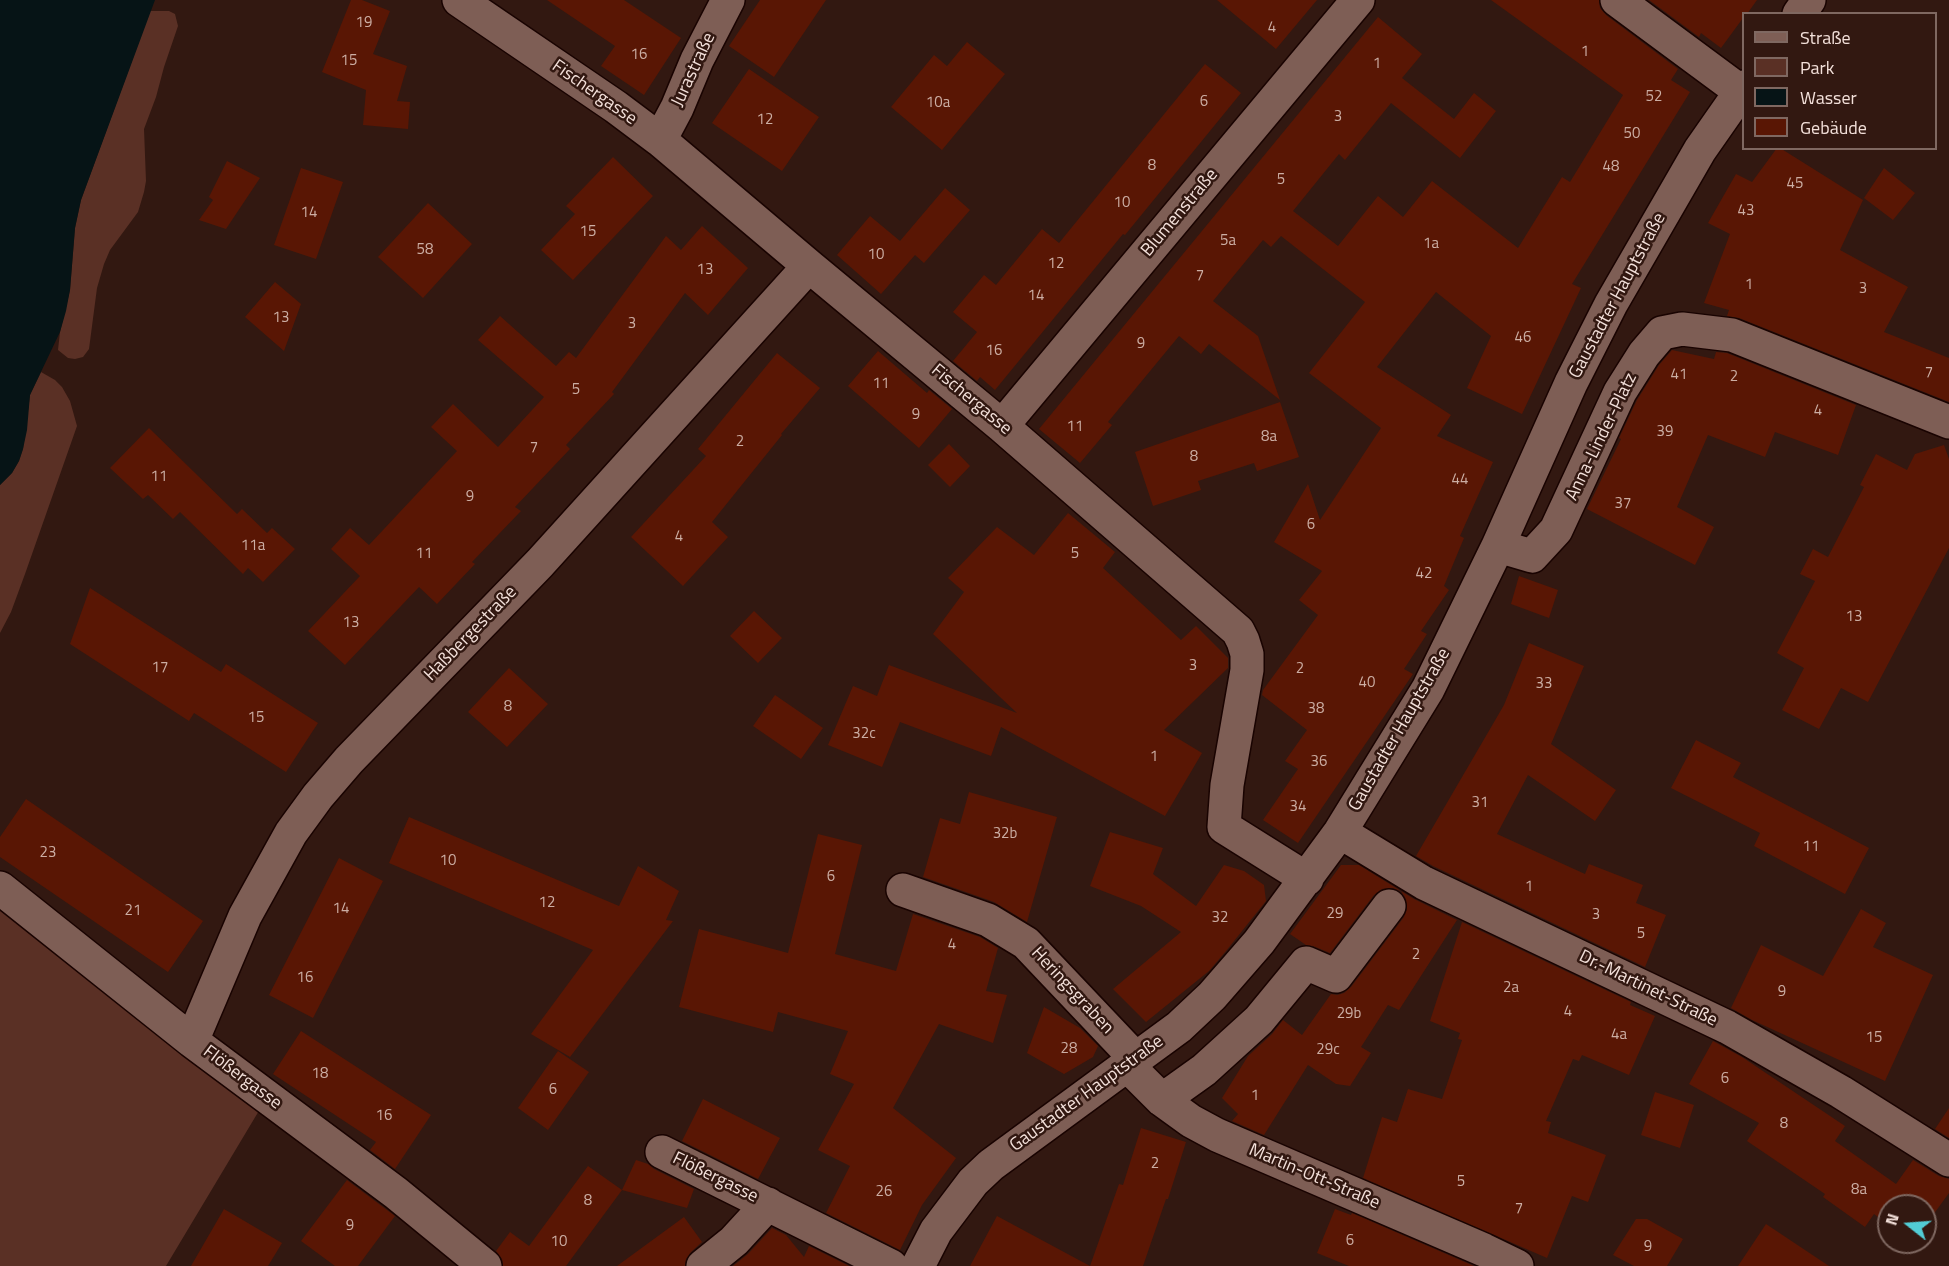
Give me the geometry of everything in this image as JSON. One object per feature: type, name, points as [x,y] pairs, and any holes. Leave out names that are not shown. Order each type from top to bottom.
[{"type":"street","name":"Fischergasse","points":[[459,0],[616,107],[660,140],[1002,426],[1238,631],[1244,641],[1247,662],[1227,785],[1224,827],[1306,879]]},
{"type":"street","name":"Jurastraße","points":[[660,140],[728,0]]},
{"type":"street","name":"Blumenstraße","points":[[1002,426],[1358,0]]},
{"type":"street","points":[[1617,0],[1742,89]]},
{"type":"street","name":"Gaustadter Hauptstraße","points":[[918,1266],[936,1231],[979,1176],[1008,1152],[1179,1027],[1212,996],[1259,942],[1340,832],[1428,689],[1498,546],[1570,383],[1613,299],[1700,150],[1742,89]]},
{"type":"street","name":"Haßbergestraße","points":[[192,1041],[245,916],[291,833],[318,796],[349,760],[540,563],[809,266]]},
{"type":"street","name":"Anna-Linder-Platz","points":[[1498,546],[1533,555],[1556,530],[1620,392],[1644,354],[1662,333],[1682,329],[1732,335],[1949,422]]},
{"type":"street","name":"Dr.-Martinet-Straße","points":[[1340,832],[1424,883],[1727,1027],[1841,1092],[1949,1160]]},
{"type":"street","name":"Flößergasse","points":[[0,888],[192,1041],[396,1193],[485,1266]]},
{"type":"street","name":"Heringsgraben","points":[[903,890],[988,921],[1026,943],[1131,1061]]},
{"type":"street","points":[[1162,1100],[1204,1070],[1259,1020],[1306,963],[1336,976],[1389,906]]},
{"type":"street","name":"Martin-Ott-Straße","points":[[1131,1061],[1162,1100],[1191,1121],[1217,1135],[1485,1250],[1517,1266]]},
{"type":"street","name":"Flößergasse","points":[[662,1152],[891,1266]]},
{"type":"street","name":"Flößergasse","points":[[703,1266],[734,1241],[768,1204]]},
{"type":"green space","points":[[150,11],[169,11],[175,14],[178,26],[144,129],[146,181],[144,192],[138,212],[110,250],[104,264],[97,288],[89,349],[83,357],[68,358],[58,350],[70,290],[75,228],[81,200]]},
{"type":"green space","points":[[41,372],[62,387],[70,401],[77,426],[11,612],[0,633],[0,485],[12,473],[19,461],[23,449],[30,395]]},
{"type":"green space","points":[[0,897],[263,1104],[166,1266],[0,1266]]},
{"type":"water","points":[[0,0],[155,0],[81,200],[75,228],[66,311],[60,332],[30,395],[23,449],[12,473],[0,485]]},
{"type":"building","points":[[351,0],[362,0],[390,11],[373,54],[407,66],[397,101],[410,102],[408,129],[363,125],[366,90],[322,72]]},
{"type":"building","points":[[547,0],[624,0],[681,38],[644,95],[601,66],[615,46]]},
{"type":"building","points":[[760,0],[826,0],[774,77],[729,46]]},
{"type":"building","points":[[1217,0],[1317,0],[1276,49]]},
{"type":"building","points":[[1491,0],[1599,0],[1600,8],[1606,15],[1678,69],[1671,80],[1690,92],[1572,284],[1581,288],[1522,414],[1467,388],[1491,336],[1436,292],[1377,367],[1451,415],[1437,436],[1493,462],[1460,536],[1464,538],[1444,586],[1449,590],[1421,631],[1427,634],[1404,669],[1413,674],[1298,843],[1263,820],[1298,769],[1285,761],[1307,730],[1262,695],[1263,690],[1318,615],[1299,600],[1322,571],[1274,542],[1308,484],[1320,520],[1381,428],[1309,373],[1365,302],[1281,236],[1271,247],[1263,240],[1213,301],[1258,336],[1280,400],[1209,344],[1201,354],[1179,336],[1108,422],[1112,425],[1080,463],[1039,429],[1378,17],[1422,54],[1402,78],[1454,119],[1474,93],[1496,111],[1460,158],[1391,103],[1345,160],[1339,154],[1293,211],[1338,246],[1378,196],[1403,217],[1432,181],[1518,248],[1562,177],[1570,182],[1623,95]]},
{"type":"building","points":[[1649,0],[1757,0],[1748,12],[1742,12],[1742,19],[1721,48],[1701,33],[1699,37]]},
{"type":"building","points":[[967,42],[1005,74],[942,150],[891,107],[934,55],[947,66]]},
{"type":"building","points":[[1205,64],[1241,93],[995,390],[980,377],[977,381],[953,361],[977,332],[953,312],[984,275],[996,285],[1042,229],[1059,243]]},
{"type":"building","points":[[749,69],[819,117],[782,171],[712,123]]},
{"type":"building","points":[[1776,150],[1783,150],[1863,200],[1840,250],[1908,287],[1884,332],[1949,358],[1949,402],[1739,318],[1727,316],[1729,310],[1704,303],[1730,234],[1708,223],[1736,174],[1752,182]]},
{"type":"building","points":[[613,157],[653,196],[573,280],[541,250],[575,214],[566,206]]},
{"type":"building","points":[[227,161],[260,178],[226,229],[199,220],[213,200],[209,197]]},
{"type":"building","points":[[301,168],[343,182],[316,259],[274,245]]},
{"type":"building","points":[[1884,168],[1915,193],[1893,220],[1864,198]]},
{"type":"building","points":[[945,188],[970,210],[924,263],[915,255],[881,294],[837,255],[870,216],[900,241]]},
{"type":"building","points":[[428,203],[472,244],[423,298],[378,257]]},
{"type":"building","points":[[702,226],[748,268],[708,315],[685,293],[612,392],[614,394],[566,445],[570,449],[515,507],[521,511],[472,562],[475,564],[437,604],[419,587],[345,665],[308,631],[360,576],[331,549],[350,528],[369,545],[457,451],[431,427],[453,404],[498,447],[544,397],[478,340],[500,316],[556,366],[569,352],[576,358],[666,236],[681,250]]},
{"type":"building","points":[[275,282],[301,304],[284,351],[245,317]]},
{"type":"building","points":[[1672,350],[1714,359],[1716,352],[1727,353],[1856,405],[1838,455],[1775,432],[1765,457],[1708,435],[1677,507],[1714,527],[1695,565],[1587,509],[1637,400],[1659,365]]},
{"type":"building","points":[[878,351],[927,393],[929,390],[952,409],[919,448],[848,386]]},
{"type":"building","points":[[777,353],[820,388],[712,522],[728,537],[683,586],[631,537],[706,456],[698,449]]},
{"type":"building","points":[[1280,402],[1299,457],[1257,471],[1254,463],[1198,481],[1201,490],[1153,506],[1135,452]]},
{"type":"building","points":[[149,428],[237,514],[242,509],[267,533],[272,528],[295,549],[263,582],[248,568],[243,574],[180,512],[173,519],[148,495],[143,499],[110,468]]},
{"type":"building","points":[[949,444],[970,466],[950,487],[928,465]]},
{"type":"building","points":[[1944,445],[1949,459],[1949,548],[1868,702],[1841,688],[1819,729],[1782,710],[1804,668],[1777,653],[1815,581],[1800,574],[1813,549],[1828,557],[1864,487],[1860,485],[1876,454],[1907,470],[1915,454]]},
{"type":"building","points":[[1068,513],[1115,552],[1103,568],[1181,640],[1196,626],[1228,658],[1228,668],[1164,730],[1202,753],[1165,816],[1001,727],[991,756],[900,722],[882,767],[828,745],[853,686],[877,696],[889,665],[1017,713],[933,634],[964,592],[948,578],[997,527],[1034,555]]},
{"type":"building","points":[[1519,576],[1558,590],[1549,618],[1511,604]]},
{"type":"building","points":[[90,588],[221,672],[226,664],[318,723],[286,772],[194,713],[189,721],[70,644]]},
{"type":"building","points":[[754,611],[782,638],[758,663],[730,636]]},
{"type":"building","points":[[1529,643],[1584,666],[1551,744],[1616,790],[1595,821],[1528,775],[1497,834],[1585,874],[1589,864],[1643,885],[1636,903],[1666,915],[1645,967],[1416,856],[1504,705]]},
{"type":"building","points":[[509,668],[548,704],[507,747],[468,712]]},
{"type":"building","points":[[775,695],[823,728],[801,759],[753,726]]},
{"type":"building","points":[[1696,740],[1741,763],[1733,777],[1869,848],[1845,894],[1754,846],[1760,833],[1671,788]]},
{"type":"building","points":[[969,792],[1057,817],[1027,922],[994,902],[923,877],[940,818],[960,824]]},
{"type":"building","points":[[26,799],[203,921],[168,972],[0,857],[0,837]]},
{"type":"building","points":[[409,817],[619,906],[638,866],[679,891],[666,920],[673,921],[570,1057],[531,1034],[593,950],[389,863]]},
{"type":"building","points":[[1110,832],[1163,848],[1153,874],[1196,906],[1224,865],[1244,871],[1264,885],[1266,901],[1209,971],[1146,1022],[1113,989],[1181,932],[1141,906],[1090,886]]},
{"type":"building","points":[[818,834],[862,845],[835,954],[896,971],[913,914],[980,937],[998,948],[986,991],[1007,995],[993,1043],[939,1024],[893,1108],[956,1158],[922,1205],[900,1250],[826,1213],[850,1166],[818,1150],[854,1084],[830,1074],[848,1031],[778,1012],[773,1032],[679,1007],[699,929],[788,953]]},
{"type":"building","points":[[339,858],[383,881],[313,1018],[269,995]]},
{"type":"building","points":[[1341,865],[1359,865],[1414,899],[1457,920],[1399,1010],[1388,1005],[1361,1047],[1371,1053],[1350,1086],[1336,1084],[1308,1065],[1264,1135],[1232,1121],[1238,1114],[1222,1098],[1248,1056],[1272,1034],[1283,1020],[1302,1035],[1331,994],[1344,993],[1351,987],[1404,917],[1407,909],[1406,899],[1401,891],[1392,888],[1382,889],[1374,895],[1330,953],[1306,945],[1290,934]]},
{"type":"building","points":[[1861,909],[1886,923],[1873,947],[1933,975],[1885,1081],[1752,1020],[1731,1008],[1761,945],[1823,976]]},
{"type":"building","points":[[1462,922],[1631,1002],[1630,1005],[1655,1016],[1629,1075],[1582,1055],[1579,1061],[1573,1059],[1546,1121],[1551,1122],[1548,1133],[1606,1155],[1588,1202],[1572,1196],[1547,1258],[1363,1178],[1382,1117],[1397,1122],[1408,1089],[1442,1099],[1462,1040],[1458,1039],[1460,1033],[1430,1021]]},
{"type":"building","points":[[1044,1007],[1080,1028],[1098,1046],[1093,1057],[1064,1074],[1027,1053]]},
{"type":"building","points":[[301,1031],[431,1115],[395,1169],[370,1150],[376,1142],[273,1074]]},
{"type":"building","points":[[1713,1041],[1742,1057],[1845,1126],[1835,1141],[1896,1184],[1913,1160],[1939,1176],[1949,1179],[1949,1193],[1937,1210],[1937,1194],[1877,1194],[1877,1216],[1874,1214],[1865,1227],[1823,1197],[1825,1194],[1747,1141],[1759,1123],[1689,1084]]},
{"type":"building","points":[[558,1051],[589,1072],[548,1130],[518,1108]]},
{"type":"building","points":[[1655,1092],[1694,1105],[1680,1148],[1641,1135]]},
{"type":"building","points":[[703,1099],[780,1138],[758,1179],[682,1141]]},
{"type":"building","points":[[1949,1108],[1949,1138],[1935,1129]]},
{"type":"building","points":[[1141,1128],[1186,1142],[1168,1199],[1166,1199],[1143,1266],[1090,1266],[1119,1184],[1123,1185]]},
{"type":"building","points":[[636,1160],[694,1189],[687,1208],[622,1190]]},
{"type":"building","points":[[588,1166],[622,1190],[566,1266],[503,1266],[502,1259],[496,1251],[510,1232],[529,1246]]},
{"type":"building","points":[[347,1180],[395,1216],[358,1266],[335,1266],[301,1241]]},
{"type":"building","points":[[224,1209],[282,1243],[268,1266],[191,1266]]},
{"type":"building","points":[[1335,1209],[1351,1215],[1352,1213],[1474,1266],[1349,1266],[1317,1253]]},
{"type":"building","points":[[997,1216],[1090,1266],[970,1266]]},
{"type":"building","points":[[684,1217],[702,1242],[686,1259],[685,1266],[617,1266]]},
{"type":"building","points":[[1636,1219],[1647,1219],[1683,1239],[1667,1266],[1634,1266],[1613,1255]]},
{"type":"building","points":[[1766,1224],[1829,1266],[1738,1266]]},
{"type":"building","points":[[772,1228],[786,1235],[804,1257],[809,1246],[849,1266],[733,1266],[748,1254]]}]
